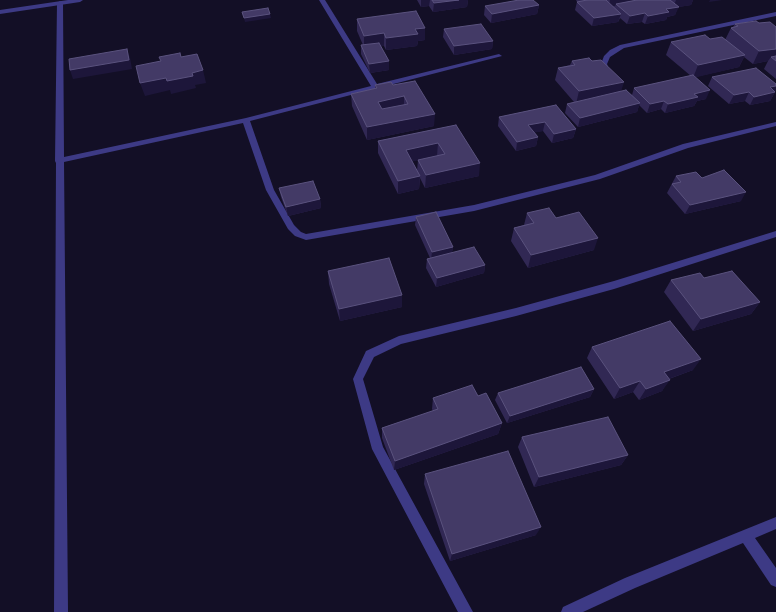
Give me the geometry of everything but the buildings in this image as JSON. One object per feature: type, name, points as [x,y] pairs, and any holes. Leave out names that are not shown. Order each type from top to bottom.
[{"type":"street","points":[[0,12],[80,0]]},
{"type":"street","points":[[322,0],[375,87]]},
{"type":"street","points":[[60,3],[60,612]]},
{"type":"street","points":[[613,83],[606,73],[604,64],[607,56],[612,51],[622,46],[776,14]]},
{"type":"street","points":[[60,161],[246,120],[499,56]]},
{"type":"street","points":[[246,120],[270,190],[291,227],[298,234],[306,237],[474,208],[597,177],[686,146],[776,124]]},
{"type":"street","points":[[466,612],[378,449],[358,379],[370,354],[399,340],[516,312],[614,285],[776,234]]},
{"type":"street","points":[[568,612],[630,583],[776,522]]},
{"type":"street","points":[[745,535],[776,580]]}]
